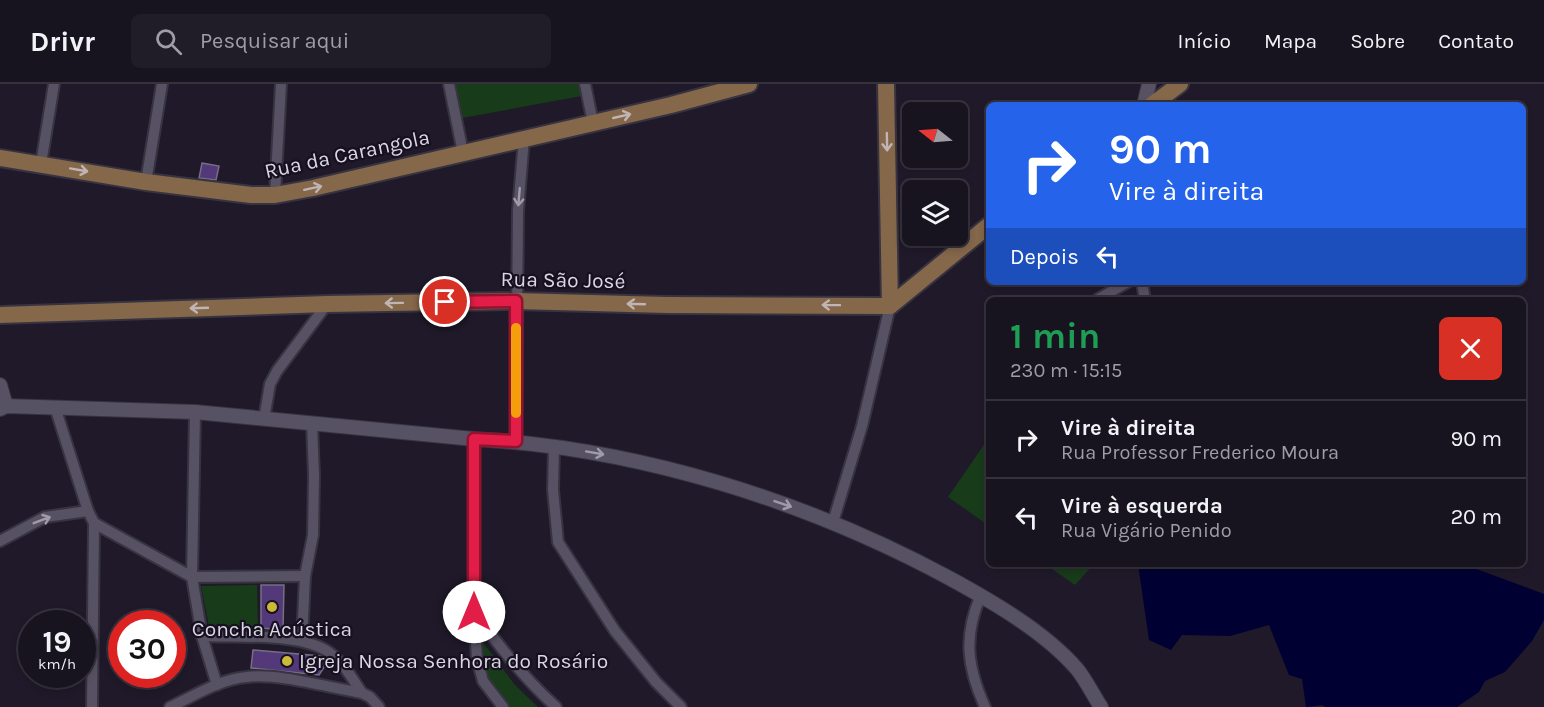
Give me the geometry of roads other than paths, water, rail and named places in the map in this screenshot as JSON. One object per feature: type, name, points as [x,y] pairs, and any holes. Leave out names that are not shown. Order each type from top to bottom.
[{"type":"main road","name":"Rua da Carangola","points":[[0,158],[146,182],[251,195],[275,195],[671,105],[749,84]]},
{"type":"main road","points":[[886,84],[890,306]]},
{"type":"main road","points":[[1156,102],[1176,87],[1193,84]]},
{"type":"main road","points":[[890,306],[986,228]]},
{"type":"main road","name":"Rua São José","points":[[0,315],[327,304],[516,301],[667,305],[890,306]]},
{"type":"street","points":[[41,164],[54,84]]},
{"type":"street","points":[[146,182],[162,84]]},
{"type":"street","points":[[275,195],[281,84]]},
{"type":"street","points":[[449,84],[463,153]]},
{"type":"street","points":[[585,84],[593,123]]},
{"type":"street","points":[[1145,102],[1149,84]]},
{"type":"street","points":[[516,441],[518,211],[524,138]]},
{"type":"street","points":[[1102,297],[1123,285]]},
{"type":"street","points":[[264,419],[273,377],[327,304]]},
{"type":"street","points":[[833,522],[862,426],[890,306]]},
{"type":"street","points":[[0,385],[3,407],[56,406],[195,412],[554,446],[633,460],[776,501],[884,544],[981,595],[1043,638],[1077,669],[1101,707]]},
{"type":"street","points":[[56,406],[88,511],[94,523],[92,707]]},
{"type":"street","points":[[195,412],[192,577],[202,636],[217,685]]},
{"type":"street","points":[[302,640],[305,576],[313,535],[312,424]]},
{"type":"street","points":[[474,439],[474,612],[477,659],[483,681],[503,707]]},
{"type":"street","points":[[554,446],[553,490],[558,542],[615,631],[656,682],[681,707]]},
{"type":"street","points":[[0,541],[45,517],[88,511]]},
{"type":"street","points":[[94,523],[192,577],[305,576]]},
{"type":"street","points":[[981,595],[973,614],[969,655],[975,684],[985,707]]},
{"type":"street","points":[[474,612],[499,647],[531,684],[556,707]]},
{"type":"street","points":[[202,636],[302,640],[331,653],[362,693]]},
{"type":"street","points":[[170,707],[217,685],[246,677],[267,676],[362,693],[370,697],[379,707]]},
{"type":"place","name":"Concha Acústica","points":[[272,607]]},
{"type":"place","name":"Igreja Nossa Senhora do Rosário","points":[[287,661]]}]
